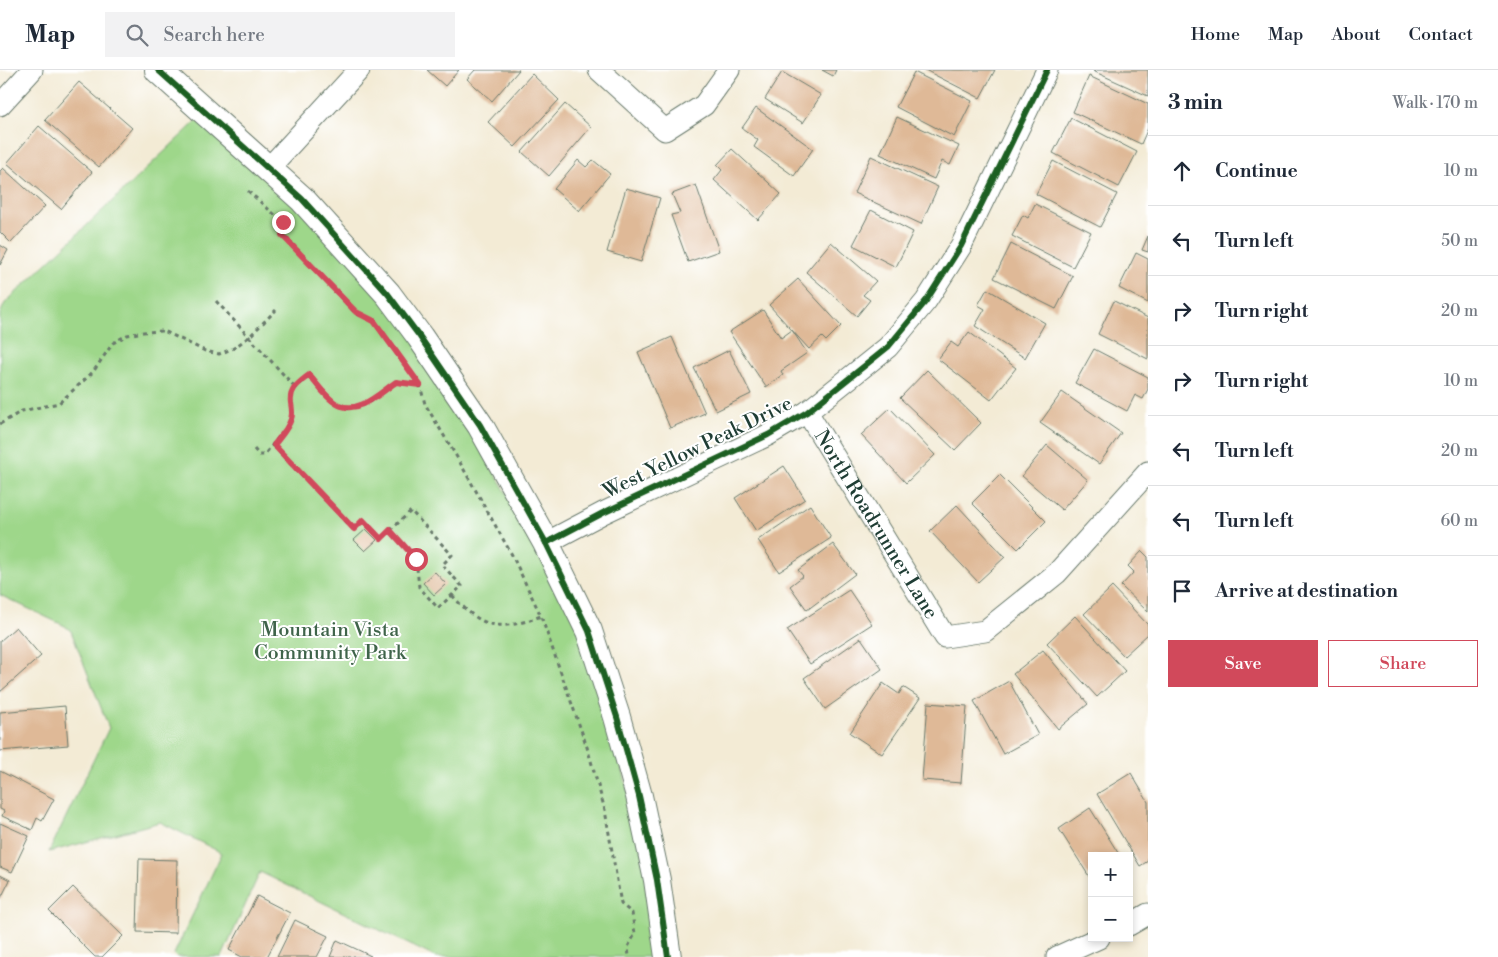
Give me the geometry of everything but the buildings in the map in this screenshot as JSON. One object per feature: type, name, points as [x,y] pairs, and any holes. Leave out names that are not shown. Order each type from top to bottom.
[{"type":"street","points":[[0,104],[32,70]]},
{"type":"street","points":[[158,70],[316,213],[388,294],[480,425],[546,543],[589,631],[617,717],[643,814],[657,880],[668,957]]},
{"type":"street","points":[[599,70],[665,130],[704,105],[729,70]]},
{"type":"street","name":"West Yellow Peak Drive","points":[[546,543],[603,513],[768,435],[807,412],[888,347],[926,301],[961,246],[1047,70]]},
{"type":"street","points":[[268,168],[354,75]]},
{"type":"street","name":"North Roadrunner Lane","points":[[807,412],[945,637],[985,631],[1058,574],[1148,472]]},
{"type":"street","points":[[1133,923],[1148,914]]},
{"type":"street","points":[[1057,957],[1091,942]]},
{"type":"path","points":[[248,191],[283,222],[282,235],[356,312],[374,321],[420,385],[425,404],[512,555],[541,616],[588,747],[605,810],[622,904],[632,913],[635,934],[628,947],[629,957]]},
{"type":"path","points":[[216,301],[295,387]]},
{"type":"path","points":[[0,424],[22,412],[58,403],[93,372],[113,343],[127,335],[164,331],[205,352],[219,354],[234,348],[250,336],[276,310]]},
{"type":"path","points":[[254,449],[259,455],[264,455],[274,445],[291,419],[291,395],[295,387],[309,375],[336,404],[347,408],[357,407],[367,402],[396,382],[420,385]]},
{"type":"path","points":[[274,445],[354,529],[363,520],[381,539],[390,530],[411,511],[452,555],[442,565],[462,586],[438,608],[419,586],[416,559],[390,530]]},
{"type":"path","points":[[452,595],[470,614],[492,625],[516,624],[541,616]]},
{"type":"green space","name":"Mountain Vista Community Park","points":[[205,113],[388,294],[589,631],[668,957],[435,957],[260,872],[222,957],[177,957],[174,954],[222,853],[160,822],[49,852],[109,728],[71,631],[65,626],[0,595],[0,314],[5,303]]},
{"type":"cycle path","points":[[158,70],[302,199],[388,294],[480,425],[546,543],[589,631],[617,717],[639,796],[657,880],[668,957]]},
{"type":"cycle path","points":[[546,543],[603,513],[768,435],[807,412],[888,347],[926,301],[961,246],[1047,70]]},
{"type":"route","points":[[283,222],[282,235],[356,312],[374,321],[420,385],[396,382],[367,402],[357,407],[347,408],[336,404],[309,375],[293,390],[290,399],[291,419],[274,445],[354,529],[363,520],[381,539],[390,530],[416,559]]}]
